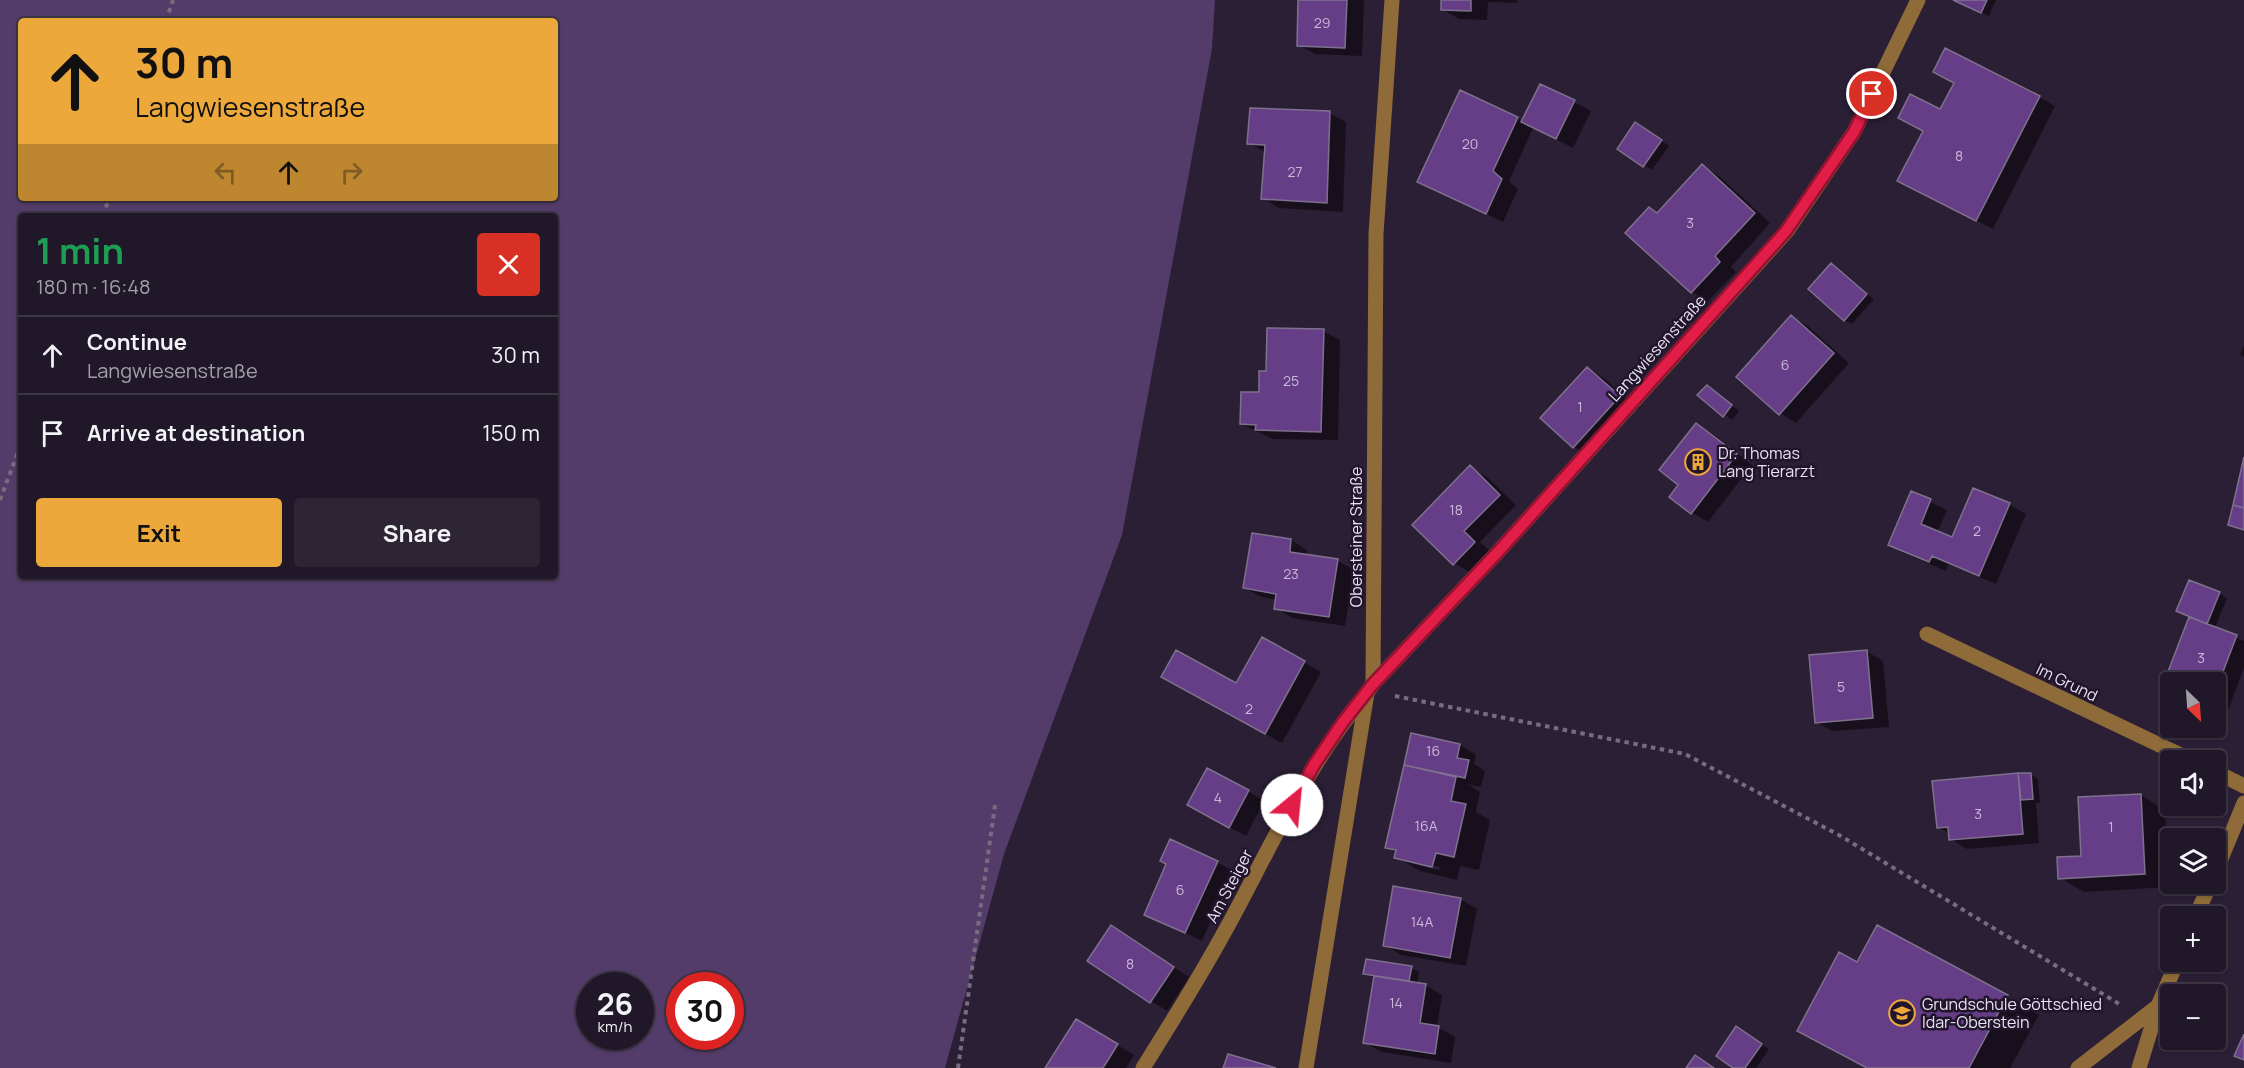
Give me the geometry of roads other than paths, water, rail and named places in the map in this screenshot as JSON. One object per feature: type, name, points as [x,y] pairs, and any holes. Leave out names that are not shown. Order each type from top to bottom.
[{"type":"street","name":"Obersteiner Straße","points":[[1306,1068],[1370,689],[1376,234],[1392,0]]},
{"type":"street","name":"Langwiesenstraße","points":[[1370,689],[1497,553],[1786,231],[1854,132],[1918,0]]},
{"type":"street","name":"Im Grund","points":[[1928,634],[2170,750]]},
{"type":"street","name":"Am Steiger","points":[[1143,1068],[1205,968],[1314,765],[1343,722],[1370,689]]},
{"type":"street","points":[[2226,777],[2244,786]]},
{"type":"street","points":[[2226,847],[2244,803]]},
{"type":"street","points":[[2139,1068],[2158,1006],[2173,972]]},
{"type":"street","points":[[2078,1068],[2158,1006]]},
{"type":"place","name":"Dr. Thomas Lang Tierarzt","points":[[1698,462]]},
{"type":"place","name":"Grundschule Göttschied Idar-Oberstein","points":[[1902,1013]]}]
